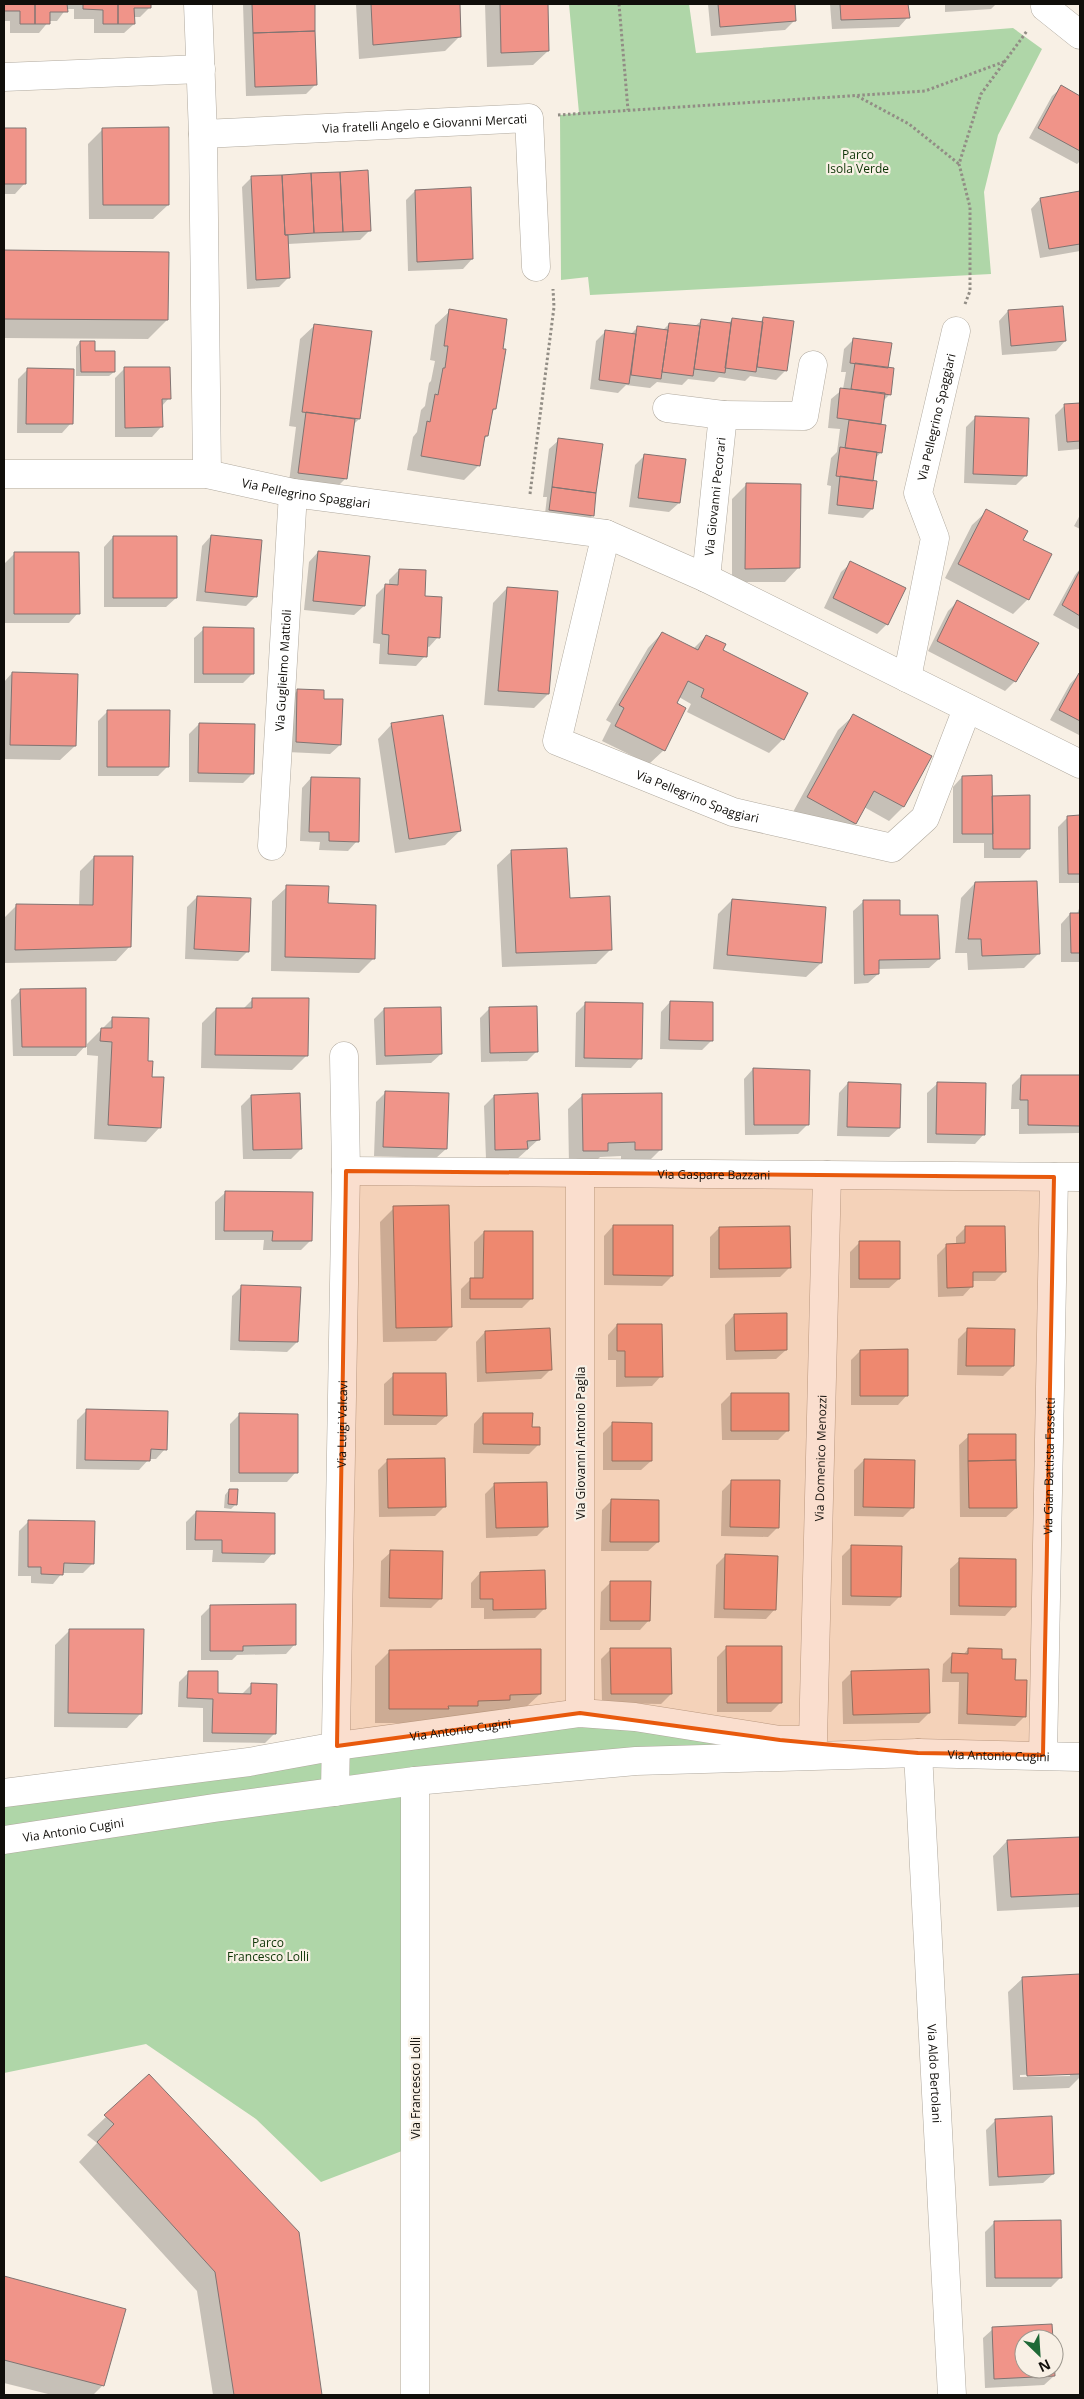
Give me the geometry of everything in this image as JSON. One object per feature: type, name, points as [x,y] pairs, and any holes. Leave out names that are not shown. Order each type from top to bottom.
[{"type":"street","points":[[198,4],[203,134],[207,474]]},
{"type":"street","points":[[1047,6],[1080,35]]},
{"type":"street","points":[[4,77],[200,69]]},
{"type":"street","name":"Via fratelli Angelo e Giovanni Mercati","points":[[203,134],[529,118],[536,267]]},
{"type":"street","name":"Via Pellegrino Spaggiari","points":[[907,678],[935,538],[918,493],[956,331]]},
{"type":"street","points":[[667,408],[723,415],[804,416],[813,365]]},
{"type":"street","name":"Via Giovanni Pecorari","points":[[706,578],[723,415]]},
{"type":"street","name":"Via Pellegrino Spaggiari","points":[[4,474],[207,474],[293,493],[606,534],[706,578],[1080,764]]},
{"type":"street","name":"Via Guglielmo Mattioli","points":[[272,846],[293,493]]},
{"type":"street","name":"Via Pellegrino Spaggiari","points":[[606,534],[557,741],[733,812],[892,848],[925,818],[967,709]]},
{"type":"street","name":"Via Luigi Valcavi","points":[[335,1792],[346,1171],[344,1056]]},
{"type":"street","name":"Via Gaspare Bazzani","points":[[346,1171],[1067,1177]]},
{"type":"street","name":"Via Giovanni Antonio Paglia","points":[[580,1173],[580,1713]]},
{"type":"street","name":"Via Domenico Menozzi","points":[[813,1740],[827,1175]]},
{"type":"street","name":"Via Gian Battista Fassetti","points":[[1043,1755],[1067,1177]]},
{"type":"street","name":"Via Antonio Cugini","points":[[4,1793],[249,1762],[337,1746],[580,1713],[635,1718],[780,1740],[813,1740],[918,1753]]},
{"type":"street","name":"Via Antonio Cugini","points":[[4,1840],[415,1781],[636,1761],[918,1753],[1080,1757]]},
{"type":"street","name":"Via Aldo Bertolani","points":[[918,1753],[952,2395]]},
{"type":"street","name":"Via Francesco Lolli","points":[[415,1781],[416,2395]]},
{"type":"path","points":[[619,4],[628,110]]},
{"type":"path","points":[[956,331],[970,291],[970,207],[959,164],[981,94],[1047,6]]},
{"type":"path","points":[[529,118],[925,91],[1006,61]]},
{"type":"path","points":[[856,95],[909,124],[959,164]]},
{"type":"path","points":[[526,524],[554,307],[553,289],[548,273],[536,267]]},
{"type":"highlighted area","points":[[346,1171],[1054,1177],[1043,1755],[918,1753],[780,1740],[580,1713],[337,1746]]},
{"type":"green space","name":"Parco Isola Verde","points":[[569,4],[689,4],[696,53],[1013,28],[1042,49],[998,135],[984,192],[991,274],[590,295],[588,277],[561,280],[560,115],[579,113]]},
{"type":"green space","name":"Parco Francesco Lolli","points":[[580,1713],[918,1753],[415,1781],[415,2146],[321,2182],[256,2119],[146,2044],[4,2073],[4,1793]]},
{"type":"building","points":[[4,4],[35,4],[35,24],[20,24],[20,11],[4,11]]},
{"type":"building","points":[[35,4],[67,4],[68,12],[50,12],[50,24],[35,24]]},
{"type":"building","points":[[83,4],[118,4],[118,24],[103,24],[103,10],[83,9]]},
{"type":"building","points":[[118,4],[151,4],[151,8],[134,8],[135,24],[118,24]]},
{"type":"building","points":[[252,4],[315,4],[315,31],[253,33]]},
{"type":"building","points":[[371,4],[460,4],[461,37],[373,45]]},
{"type":"building","points":[[500,4],[548,4],[549,51],[501,53]]},
{"type":"building","points":[[718,4],[795,4],[796,21],[720,27]]},
{"type":"building","points":[[840,4],[908,4],[910,18],[841,20]]},
{"type":"building","points":[[315,31],[317,85],[255,87],[253,33]]},
{"type":"building","points":[[1061,85],[1080,96],[1080,151],[1038,128]]},
{"type":"building","points":[[169,127],[169,205],[103,205],[102,128]]},
{"type":"building","points":[[4,128],[26,128],[26,184],[4,184]]},
{"type":"building","points":[[368,170],[371,231],[343,232],[340,172]]},
{"type":"building","points":[[340,172],[343,232],[314,233],[311,173]]},
{"type":"building","points":[[311,173],[314,233],[285,235],[282,175]]},
{"type":"building","points":[[282,175],[285,235],[288,235],[290,278],[256,280],[251,176]]},
{"type":"building","points":[[471,187],[473,259],[417,262],[415,190]]},
{"type":"building","points":[[1080,191],[1080,244],[1049,249],[1040,198]]},
{"type":"building","points":[[4,250],[169,252],[168,320],[4,319]]},
{"type":"building","points":[[1063,306],[1066,341],[1011,346],[1008,310]]},
{"type":"building","points":[[449,309],[507,319],[503,349],[506,349],[496,409],[493,409],[488,436],[485,436],[480,466],[421,456],[427,421],[430,422],[435,394],[438,395],[443,368],[445,368],[448,346],[444,346]]},
{"type":"building","points":[[763,317],[794,321],[787,371],[757,367]]},
{"type":"building","points":[[732,318],[763,322],[756,372],[725,368]]},
{"type":"building","points":[[701,319],[731,323],[725,373],[694,369]]},
{"type":"building","points":[[669,323],[700,326],[693,376],[662,372]]},
{"type":"building","points":[[314,324],[372,331],[360,419],[302,412]]},
{"type":"building","points":[[637,326],[668,330],[661,379],[631,375]]},
{"type":"building","points":[[605,330],[636,334],[629,384],[599,380]]},
{"type":"building","points":[[853,338],[892,343],[888,368],[850,363]]},
{"type":"building","points":[[80,341],[95,341],[95,351],[115,351],[115,372],[81,372]]},
{"type":"building","points":[[855,363],[894,368],[891,395],[851,389]]},
{"type":"building","points":[[124,367],[170,367],[171,399],[162,399],[163,427],[125,428]]},
{"type":"building","points":[[27,368],[74,369],[73,424],[26,424]]},
{"type":"building","points":[[840,388],[885,393],[881,424],[837,418]]},
{"type":"building","points":[[1080,403],[1080,441],[1067,442],[1064,404]]},
{"type":"building","points":[[306,412],[355,419],[347,479],[298,473]]},
{"type":"building","points":[[975,416],[1029,418],[1027,476],[973,474]]},
{"type":"building","points":[[849,420],[886,425],[882,453],[845,448]]},
{"type":"building","points":[[558,438],[603,444],[596,493],[552,487]]},
{"type":"building","points":[[840,447],[877,452],[873,481],[836,476]]},
{"type":"building","points":[[644,454],[686,459],[680,503],[638,498]]},
{"type":"building","points":[[840,476],[877,481],[873,509],[837,505]]},
{"type":"building","points":[[746,483],[801,484],[800,568],[745,569]]},
{"type":"building","points":[[552,487],[596,493],[594,516],[549,510]]},
{"type":"building","points":[[986,509],[1028,531],[1023,540],[1052,554],[1029,600],[958,564]]},
{"type":"building","points":[[211,535],[262,540],[257,597],[205,592]]},
{"type":"building","points":[[113,536],[177,536],[177,598],[113,598]]},
{"type":"building","points":[[318,551],[370,556],[365,606],[313,601]]},
{"type":"building","points":[[14,552],[79,552],[80,614],[14,614]]},
{"type":"building","points":[[850,561],[906,588],[888,625],[833,598]]},
{"type":"building","points":[[399,569],[426,570],[425,596],[442,597],[440,638],[428,637],[427,657],[388,654],[389,635],[382,634],[385,584],[398,585]]},
{"type":"building","points":[[1080,570],[1080,616],[1062,605]]},
{"type":"building","points":[[507,587],[558,591],[549,694],[498,691]]},
{"type":"building","points":[[957,600],[1039,643],[1016,682],[937,641]]},
{"type":"building","points":[[203,627],[254,628],[254,674],[203,674]]},
{"type":"building","points":[[662,632],[698,650],[706,635],[726,644],[723,650],[808,693],[784,740],[701,697],[704,689],[688,681],[677,703],[686,708],[665,751],[615,726],[624,708],[619,705]]},
{"type":"building","points":[[12,672],[78,674],[76,746],[10,745]]},
{"type":"building","points":[[1080,673],[1080,721],[1059,710]]},
{"type":"building","points":[[297,689],[324,690],[324,699],[343,699],[341,745],[296,742]]},
{"type":"building","points":[[107,710],[170,710],[169,767],[107,767]]},
{"type":"building","points":[[853,714],[932,756],[904,807],[874,791],[856,824],[807,797]]},
{"type":"building","points":[[443,715],[461,831],[409,839],[391,723]]},
{"type":"building","points":[[199,723],[255,724],[254,774],[198,773]]},
{"type":"building","points":[[992,775],[993,834],[962,834],[962,776]]},
{"type":"building","points":[[311,777],[360,778],[359,842],[329,841],[329,832],[309,832]]},
{"type":"building","points":[[1030,795],[1030,849],[993,849],[992,796]]},
{"type":"building","points":[[1080,815],[1080,874],[1068,874],[1067,816]]},
{"type":"building","points":[[567,848],[570,898],[610,896],[612,950],[516,953],[511,850]]},
{"type":"building","points":[[94,856],[133,856],[131,947],[15,950],[16,904],[93,905]]},
{"type":"building","points":[[1037,881],[1040,954],[982,956],[981,939],[968,939],[975,882]]},
{"type":"building","points":[[286,885],[329,886],[328,903],[376,905],[375,959],[285,957]]},
{"type":"building","points":[[197,896],[251,898],[249,952],[194,949]]},
{"type":"building","points":[[732,899],[826,907],[822,963],[727,955]]},
{"type":"building","points":[[863,900],[900,900],[900,915],[938,915],[940,959],[879,960],[879,974],[864,975]]},
{"type":"building","points":[[1070,913],[1080,913],[1080,953],[1071,953]]},
{"type":"building","points":[[86,988],[86,1047],[22,1047],[20,989]]},
{"type":"building","points":[[252,998],[309,998],[308,1056],[215,1055],[216,1008],[252,1008]]},
{"type":"building","points":[[670,1001],[713,1002],[713,1041],[669,1040]]},
{"type":"building","points":[[585,1002],[643,1003],[642,1059],[584,1058]]},
{"type":"building","points":[[537,1006],[538,1052],[490,1053],[489,1007]]},
{"type":"building","points":[[441,1007],[442,1054],[385,1056],[384,1008]]},
{"type":"building","points":[[112,1017],[149,1018],[148,1061],[153,1061],[152,1077],[164,1077],[161,1128],[108,1125],[112,1042],[100,1041],[101,1028],[112,1028]]},
{"type":"building","points":[[753,1068],[810,1070],[809,1125],[754,1125]]},
{"type":"building","points":[[1021,1075],[1080,1075],[1080,1126],[1028,1125],[1028,1100],[1020,1100]]},
{"type":"building","points":[[848,1082],[901,1084],[900,1128],[847,1127]]},
{"type":"building","points":[[937,1082],[986,1083],[985,1135],[936,1134]]},
{"type":"building","points":[[385,1091],[449,1093],[447,1149],[383,1147]]},
{"type":"building","points":[[300,1093],[302,1149],[253,1150],[251,1095]]},
{"type":"building","points":[[538,1093],[540,1140],[527,1141],[528,1149],[495,1150],[494,1095]]},
{"type":"building","points":[[662,1093],[662,1150],[635,1150],[635,1142],[608,1143],[608,1151],[583,1151],[582,1094]]},
{"type":"building","points":[[225,1191],[313,1192],[312,1241],[272,1241],[273,1231],[224,1231]]},
{"type":"building","points":[[449,1205],[452,1327],[396,1328],[393,1206]]},
{"type":"building","points":[[613,1225],[673,1225],[673,1276],[613,1275]]},
{"type":"building","points":[[790,1226],[791,1268],[719,1269],[719,1227]]},
{"type":"building","points":[[965,1226],[1005,1226],[1006,1272],[973,1272],[973,1287],[947,1288],[946,1244],[965,1243]]},
{"type":"building","points":[[484,1231],[533,1231],[533,1299],[470,1299],[470,1278],[483,1278]]},
{"type":"building","points":[[859,1241],[900,1241],[900,1279],[859,1279]]},
{"type":"building","points":[[241,1285],[301,1287],[298,1342],[239,1341]]},
{"type":"building","points":[[787,1313],[787,1350],[735,1351],[734,1314]]},
{"type":"building","points":[[617,1324],[662,1324],[663,1377],[625,1377],[625,1351],[617,1351]]},
{"type":"building","points":[[550,1328],[552,1370],[486,1373],[485,1331]]},
{"type":"building","points":[[967,1328],[1015,1329],[1014,1366],[966,1366]]},
{"type":"building","points":[[908,1349],[908,1396],[860,1396],[860,1350]]},
{"type":"building","points":[[393,1373],[446,1373],[447,1416],[393,1415]]},
{"type":"building","points":[[731,1393],[789,1393],[789,1431],[731,1431]]},
{"type":"building","points":[[86,1409],[168,1411],[167,1450],[151,1449],[150,1461],[85,1460]]},
{"type":"building","points":[[239,1413],[298,1414],[298,1473],[239,1473]]},
{"type":"building","points":[[483,1413],[533,1413],[532,1427],[540,1427],[540,1445],[483,1444]]},
{"type":"building","points":[[612,1422],[652,1423],[652,1461],[612,1461]]},
{"type":"building","points":[[968,1434],[1016,1434],[1016,1460],[968,1461]]},
{"type":"building","points":[[445,1458],[446,1507],[388,1508],[387,1459]]},
{"type":"building","points":[[864,1459],[915,1460],[914,1508],[863,1507]]},
{"type":"building","points":[[1016,1460],[1017,1508],[969,1508],[968,1461]]},
{"type":"building","points":[[731,1480],[780,1480],[779,1528],[730,1527]]},
{"type":"building","points":[[547,1482],[548,1527],[496,1528],[494,1483]]},
{"type":"building","points":[[229,1489],[238,1489],[237,1505],[228,1504]]},
{"type":"building","points":[[611,1499],[659,1500],[659,1542],[610,1542]]},
{"type":"building","points":[[196,1511],[275,1513],[275,1554],[222,1553],[222,1540],[195,1540]]},
{"type":"building","points":[[28,1520],[95,1521],[94,1564],[64,1563],[63,1575],[41,1574],[41,1567],[28,1567]]},
{"type":"building","points":[[851,1545],[902,1546],[901,1597],[851,1596]]},
{"type":"building","points":[[390,1550],[443,1551],[442,1599],[389,1598]]},
{"type":"building","points":[[725,1554],[778,1556],[776,1610],[724,1609]]},
{"type":"building","points":[[959,1558],[1016,1559],[1016,1607],[959,1606]]},
{"type":"building","points":[[545,1570],[546,1609],[493,1610],[493,1599],[480,1599],[480,1572]]},
{"type":"building","points":[[610,1581],[651,1581],[650,1621],[610,1621]]},
{"type":"building","points":[[296,1604],[296,1645],[243,1646],[243,1651],[210,1651],[210,1605]]},
{"type":"building","points":[[69,1629],[144,1629],[142,1714],[68,1713]]},
{"type":"building","points":[[726,1646],[782,1646],[782,1703],[727,1703]]},
{"type":"building","points":[[610,1648],[671,1648],[672,1694],[611,1694]]},
{"type":"building","points":[[968,1648],[1002,1649],[1002,1659],[1016,1659],[1015,1680],[1027,1680],[1026,1717],[967,1714],[968,1673],[951,1673],[952,1653],[968,1654]]},
{"type":"building","points":[[541,1649],[541,1694],[510,1695],[510,1700],[478,1701],[478,1706],[448,1706],[449,1709],[389,1709],[389,1650]]},
{"type":"building","points":[[929,1669],[930,1713],[853,1715],[851,1671]]},
{"type":"building","points":[[188,1671],[218,1671],[218,1693],[251,1694],[251,1683],[277,1684],[276,1734],[212,1733],[213,1699],[187,1698]]},
{"type":"building","points":[[1080,1837],[1080,1894],[1011,1897],[1007,1840]]},
{"type":"building","points":[[1080,1974],[1080,2074],[1027,2076],[1022,1977]]},
{"type":"building","points":[[149,2074],[299,2232],[322,2395],[234,2395],[215,2272],[97,2142],[114,2124],[104,2115]]},
{"type":"building","points":[[1052,2116],[1054,2174],[998,2177],[995,2119]]},
{"type":"building","points":[[1061,2220],[1062,2278],[995,2278],[994,2221]]},
{"type":"building","points":[[4,2276],[126,2309],[104,2386],[4,2360]]},
{"type":"building","points":[[1052,2324],[1052,2329],[1014,2329],[1014,2378],[994,2379],[992,2327]]}]
